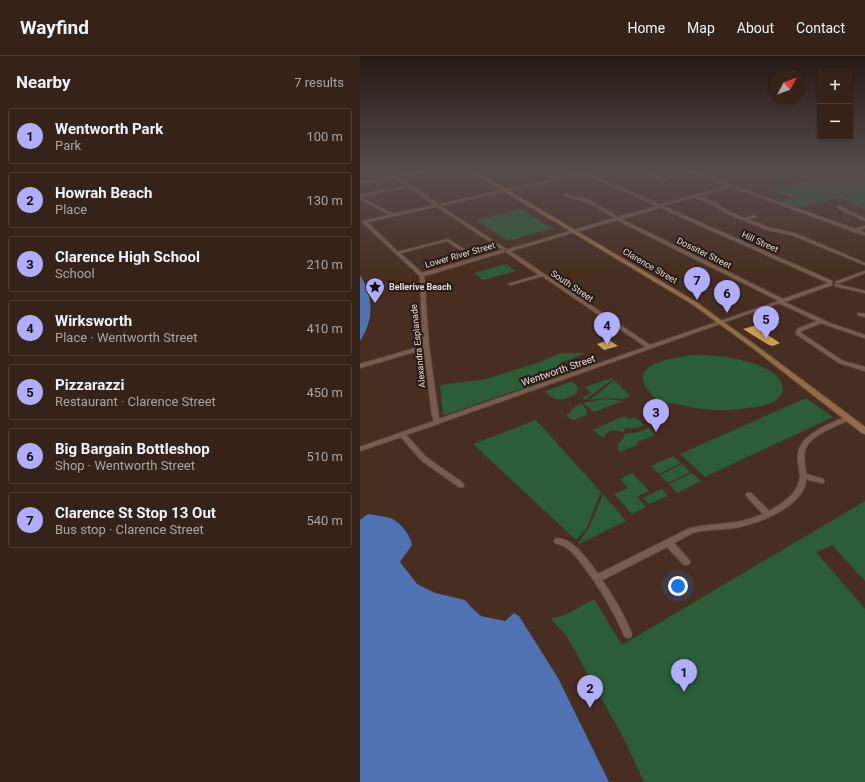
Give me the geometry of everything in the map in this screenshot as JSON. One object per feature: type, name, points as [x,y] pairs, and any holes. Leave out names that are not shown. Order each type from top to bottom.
[{"type":"main road","name":"Clarence Street","points":[[530,206],[673,290],[722,322],[865,431]]},
{"type":"street","points":[[376,206],[392,215]]},
{"type":"street","points":[[421,274],[364,222],[433,206]]},
{"type":"street","name":"South Street","points":[[438,206],[649,347]]},
{"type":"street","name":"Dossiter Street","points":[[596,206],[822,322],[865,337]]},
{"type":"street","name":"Lower River Street","points":[[421,274],[660,206]]},
{"type":"street","name":"Hill Street","points":[[660,206],[830,283]]},
{"type":"street","points":[[718,206],[727,206]]},
{"type":"street","points":[[718,206],[723,210],[744,219],[769,228],[781,229],[865,264]]},
{"type":"street","points":[[785,206],[865,234]]},
{"type":"street","points":[[839,207],[865,220]]},
{"type":"street","points":[[744,219],[755,216]]},
{"type":"street","points":[[854,231],[865,227]]},
{"type":"street","points":[[397,253],[448,240],[466,252]]},
{"type":"street","points":[[837,284],[865,272]]},
{"type":"street","name":"Alexandra Esplanade","points":[[421,274],[426,347],[437,422]]},
{"type":"street","points":[[510,284],[542,275]]},
{"type":"street","points":[[830,283],[865,292]]},
{"type":"street","name":"Wentworth Street","points":[[360,449],[830,283]]},
{"type":"street","points":[[860,314],[865,316]]},
{"type":"street","points":[[822,322],[799,330],[798,334],[841,362],[865,369]]},
{"type":"street","points":[[360,366],[426,347]]},
{"type":"street","points":[[597,579],[691,531],[701,528],[739,524],[768,514],[795,496],[804,484],[801,455],[806,443],[815,435],[849,418]]},
{"type":"street","points":[[402,434],[424,459],[461,485]]},
{"type":"street","points":[[804,476],[822,481]]},
{"type":"street","points":[[749,495],[768,514]]},
{"type":"street","points":[[558,541],[566,544],[572,549],[597,579],[624,623],[628,634]]},
{"type":"street","points":[[668,542],[686,562]]},
{"type":"green space","points":[[788,206],[804,206],[794,208]]},
{"type":"green space","points":[[857,206],[865,206],[865,210]]},
{"type":"green space","points":[[521,209],[553,228],[508,241],[476,220]]},
{"type":"green space","points":[[506,264],[516,271],[483,280],[474,273]]},
{"type":"green space","points":[[560,353],[586,353],[562,362],[569,369],[593,361],[595,363],[443,415],[440,385],[486,379],[540,362]]},
{"type":"green space","points":[[694,355],[732,358],[762,366],[773,373],[781,381],[783,392],[778,399],[767,404],[744,409],[725,410],[697,408],[663,402],[655,398],[643,381],[644,373],[657,363]]},
{"type":"green space","points":[[611,378],[613,379],[585,400],[583,397],[591,393],[585,387]]},
{"type":"green space","points":[[614,380],[631,396],[623,399],[607,398],[588,400],[597,395]]},
{"type":"green space","points":[[573,381],[578,388],[576,394],[568,398],[556,399],[548,395],[545,391]]},
{"type":"green space","points":[[806,398],[833,417],[705,477],[680,454]]},
{"type":"green space","points":[[605,399],[623,401],[594,412],[583,403]]},
{"type":"green space","points":[[581,403],[587,410],[585,416],[573,420],[566,416],[576,406]]},
{"type":"green space","points":[[624,416],[630,419],[635,417],[644,425],[637,428],[625,428],[624,432],[611,430],[605,434],[605,438],[593,430]]},
{"type":"green space","points":[[536,420],[601,492],[586,529],[576,540],[473,444]]},
{"type":"green space","points":[[649,428],[655,435],[637,442],[639,444],[620,452],[618,450],[618,444],[623,439],[625,434],[639,432]]},
{"type":"green space","points":[[673,456],[681,463],[659,474],[651,466]]},
{"type":"green space","points":[[682,464],[690,472],[668,483],[660,475]]},
{"type":"green space","points":[[632,473],[649,491],[637,497],[646,507],[632,514],[614,494],[628,488],[620,479]]},
{"type":"green space","points":[[692,473],[701,481],[678,493],[669,484]]},
{"type":"green space","points":[[662,489],[668,496],[649,504],[643,498]]},
{"type":"green space","points":[[603,494],[626,521],[579,544],[578,543],[589,528]]},
{"type":"green space","points":[[865,501],[865,581],[832,545],[816,552],[865,609],[865,782],[644,782],[624,739],[566,635],[551,619],[567,614],[594,599],[622,645]]},
{"type":"water","points":[[360,275],[365,284],[370,300],[370,317],[365,333],[360,341]]},
{"type":"water","points":[[368,514],[390,518],[401,525],[407,533],[412,545],[400,562],[417,584],[435,593],[465,600],[481,616],[505,621],[514,613],[519,616],[558,678],[609,782],[360,782],[360,520]]},
{"type":"building","points":[[757,325],[764,329],[760,330],[780,343],[773,346],[769,345],[743,329]]},
{"type":"building","points":[[609,340],[618,346],[604,350],[597,344]]},
{"type":"place","name":"Clarence St Stop 13 Out","points":[[697,300]]},
{"type":"place","name":"Bellerive Beach","points":[[375,304]]},
{"type":"place","name":"Big Bargain Bottleshop","points":[[727,313]]},
{"type":"place","name":"Pizzarazzi","points":[[766,339]]},
{"type":"place","name":"Wirksworth","points":[[607,345]]},
{"type":"place","name":"Clarence High School","points":[[656,432]]},
{"type":"place","name":"Wentworth Park","points":[[684,692]]},
{"type":"place","name":"Howrah Beach","points":[[590,708]]}]
